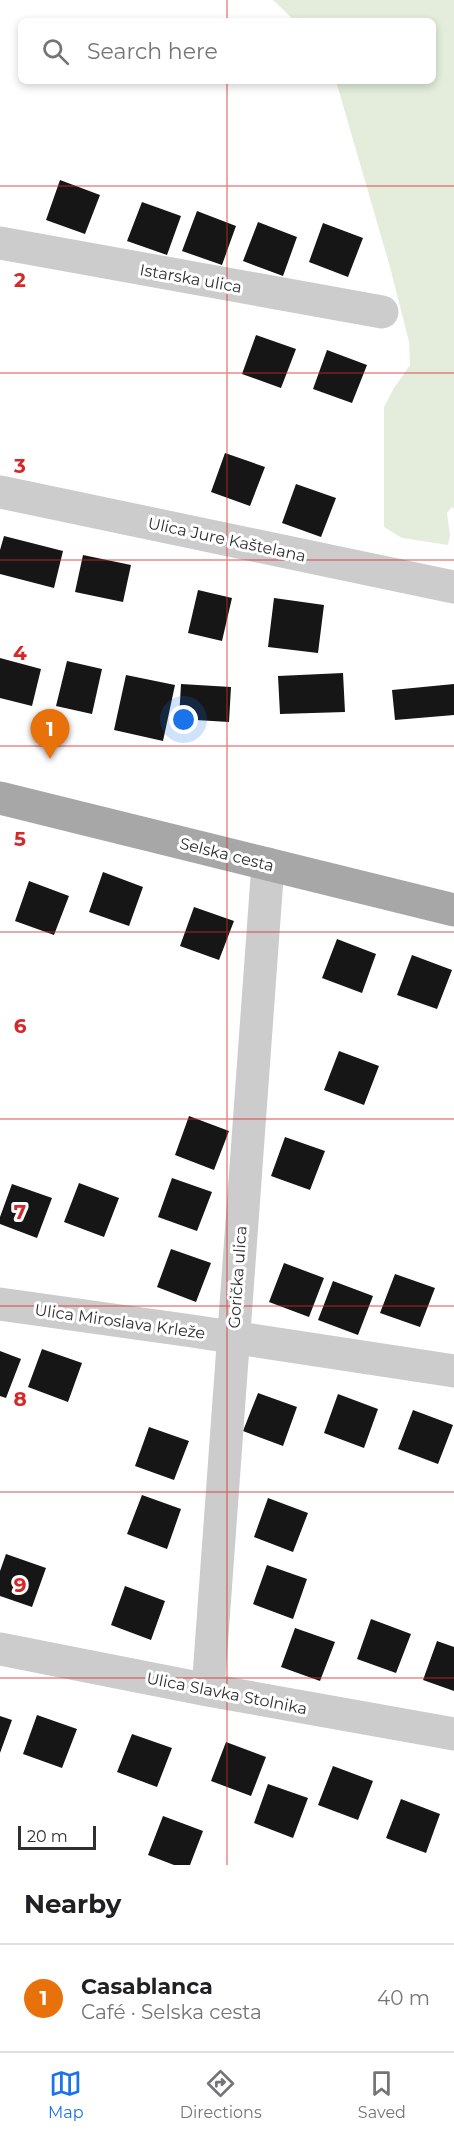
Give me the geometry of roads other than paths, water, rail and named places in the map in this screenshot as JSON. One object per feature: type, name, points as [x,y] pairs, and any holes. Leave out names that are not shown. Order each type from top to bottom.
[{"type":"main road","name":"Selska cesta","points":[[0,798],[454,910]]},
{"type":"street","name":"Istarska ulica","points":[[0,243],[382,312]]},
{"type":"street","name":"Ulica Jure Kaštelana","points":[[0,492],[454,587]]},
{"type":"street","name":"Gorička ulica","points":[[208,1690],[268,864]]},
{"type":"street","name":"Ulica Miroslava Krleže","points":[[0,1304],[454,1371]]},
{"type":"street","name":"Ulica Slavka Stolnika","points":[[0,1649],[208,1690],[454,1734]]},
{"type":"place","name":"Casablanca","points":[[50,759]]}]
